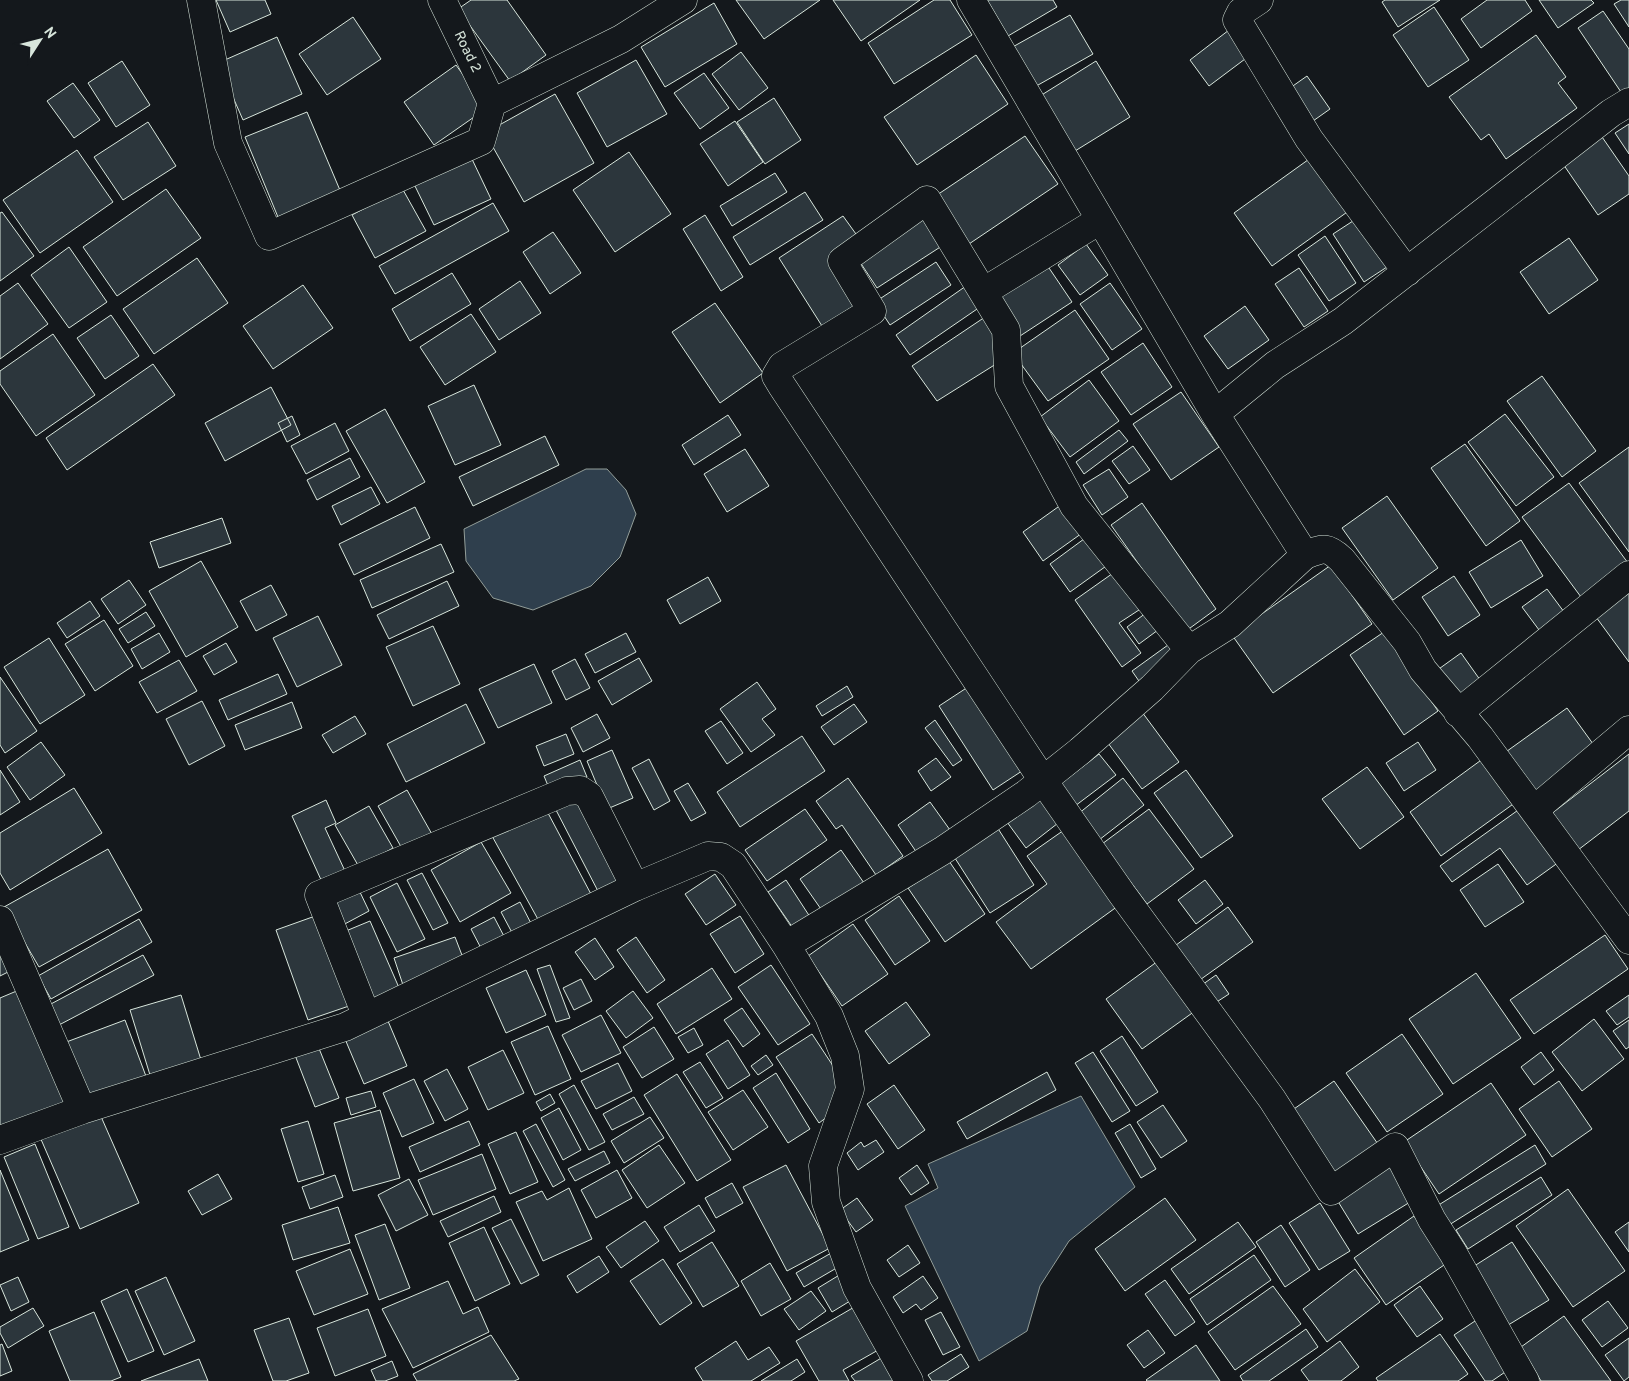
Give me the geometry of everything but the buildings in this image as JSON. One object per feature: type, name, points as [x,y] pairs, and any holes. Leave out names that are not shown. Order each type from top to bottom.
[{"type":"street","points":[[201,0],[228,143],[269,236],[480,141],[492,104],[621,39],[683,0]]},
{"type":"street","name":"Road 2","points":[[442,0],[492,104]]},
{"type":"street","points":[[972,0],[1230,442],[1305,556]]},
{"type":"street","points":[[1259,0],[1241,12],[1237,20],[1309,139],[1407,272]]},
{"type":"street","points":[[1215,414],[1275,366],[1344,321],[1611,113],[1629,102]]},
{"type":"street","points":[[1189,650],[1074,506],[1009,386],[1006,330],[927,200],[842,261],[872,311],[782,366],[776,376],[1042,779],[1122,894],[1272,1099],[1331,1191],[1395,1147],[1432,1220],[1526,1381]]},
{"type":"street","points":[[983,292],[1100,220]]},
{"type":"street","points":[[786,945],[942,851],[1026,794],[1042,779],[1080,751],[1152,688],[1189,650],[1230,624],[1305,556],[1322,549],[1331,550],[1342,560],[1406,642],[1423,670],[1480,737],[1629,940]]},
{"type":"street","points":[[1458,712],[1629,575]]},
{"type":"street","points":[[1534,810],[1629,730]]},
{"type":"street","points":[[366,1015],[319,894],[567,791],[580,790],[590,796],[635,887]]},
{"type":"street","points":[[0,1140],[82,1110],[345,1027],[366,1015],[635,887],[708,856],[721,857],[733,865],[786,945],[829,1016],[844,1056],[850,1089],[823,1166],[826,1202],[857,1288],[909,1381]]},
{"type":"street","points":[[0,920],[82,1110]]},
{"type":"water","points":[[586,469],[607,469],[626,490],[636,514],[620,557],[591,586],[533,610],[493,598],[466,561],[464,529]]},
{"type":"water","points":[[1081,1096],[1135,1187],[1069,1241],[1040,1286],[1027,1331],[979,1361],[905,1206],[938,1188],[928,1164]]}]
